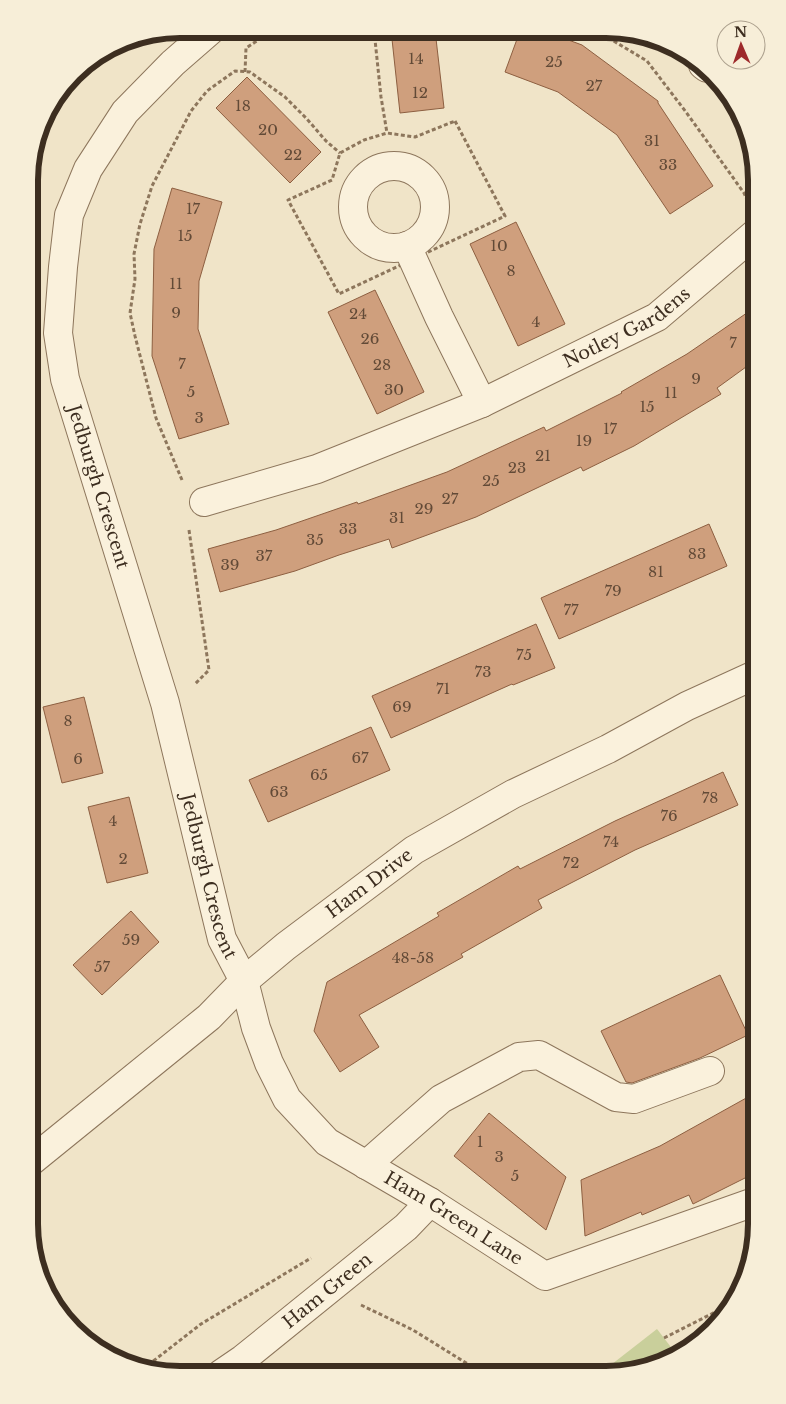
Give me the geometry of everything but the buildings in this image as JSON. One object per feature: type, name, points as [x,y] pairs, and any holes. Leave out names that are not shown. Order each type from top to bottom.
[{"type":"street","name":"Jedburgh Crescent","points":[[203,37],[173,63],[125,112],[88,169],[69,215],[58,333],[65,379],[165,703],[222,939],[244,981]]},
{"type":"street","name":"Notley Gardens","points":[[204,502],[317,469],[482,402],[657,317],[748,225]]},
{"type":"street","points":[[411,253],[439,316],[482,402]]},
{"type":"street","name":"Ham Drive","points":[[38,1156],[209,1017],[244,981],[286,946],[414,850],[513,794],[608,749],[687,706],[748,678]]},
{"type":"street","name":"Ham Green Lane","points":[[244,981],[256,1028],[269,1063],[287,1099],[327,1142],[430,1202],[546,1276],[748,1204]]},
{"type":"street","points":[[366,1165],[442,1099],[519,1057],[539,1055],[616,1098],[634,1099],[710,1071]]},
{"type":"street","name":"Ham Green","points":[[233,1366],[406,1227],[430,1202]]},
{"type":"path","points":[[245,72],[246,48],[264,37]]},
{"type":"path","points":[[375,37],[387,134]]},
{"type":"path","points":[[607,37],[647,61],[744,193],[748,203]]},
{"type":"path","points":[[182,481],[156,418],[130,313],[135,279],[134,254],[140,224],[152,186],[191,111],[207,91],[235,71],[250,72],[285,97],[308,119],[326,141],[340,153]]},
{"type":"path","points":[[455,121],[505,216],[411,253],[339,294],[288,200],[332,180],[340,153],[364,140],[387,134],[414,137],[455,121]]},
{"type":"path","points":[[165,703],[186,693],[209,670],[188,528]]},
{"type":"path","points":[[150,1363],[200,1324],[316,1255]]},
{"type":"path","points":[[329,1289],[413,1330],[471,1366]]},
{"type":"path","points":[[664,1338],[720,1310]]},
{"type":"green space","points":[[657,1329],[673,1350],[634,1364],[610,1366]]}]
